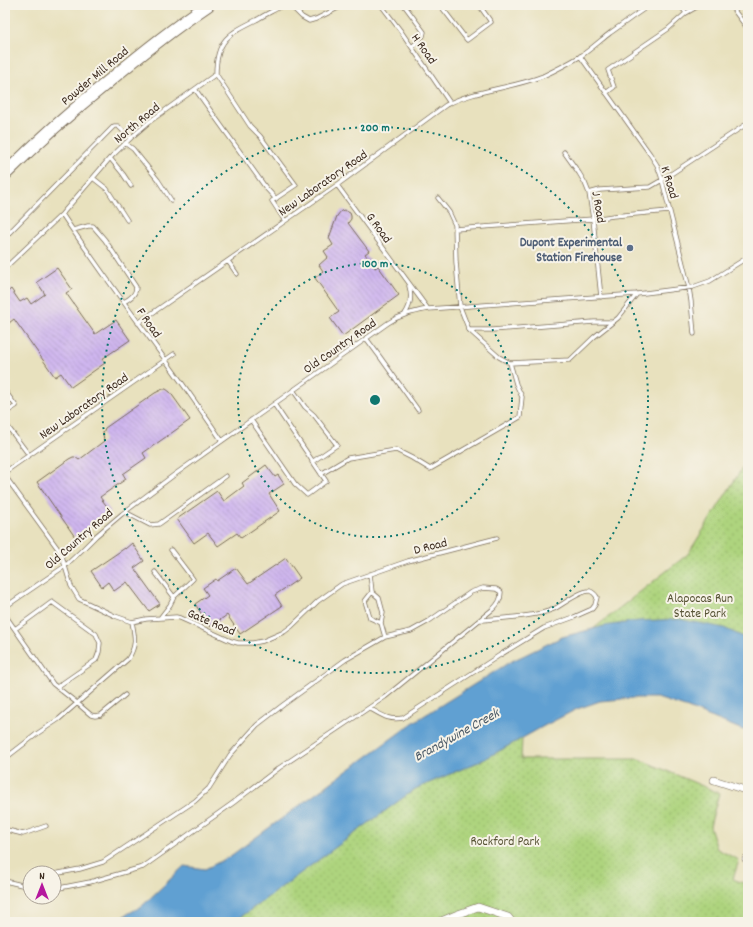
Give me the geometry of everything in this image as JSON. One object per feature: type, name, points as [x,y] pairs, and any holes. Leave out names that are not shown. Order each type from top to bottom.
[{"type":"highway","name":"Powder Mill Road","points":[[5,174],[78,106],[143,52],[208,5]]},
{"type":"street","points":[[714,780],[748,791]]},
{"type":"street","points":[[439,922],[478,907],[508,918],[512,922]]},
{"type":"lane","points":[[283,5],[229,35],[218,53],[216,74],[250,126],[296,185],[272,201],[285,221]]},
{"type":"lane","points":[[290,5],[302,17],[309,21],[344,5]]},
{"type":"lane","name":"H Road","points":[[381,5],[450,103]]},
{"type":"lane","points":[[404,5],[424,32],[423,36],[412,47]]},
{"type":"lane","points":[[440,5],[467,40],[491,22],[479,5]]},
{"type":"lane","name":"New Laboratory Road","points":[[138,323],[338,185],[450,103],[465,97],[519,83],[554,71],[580,56],[650,5]]},
{"type":"lane","points":[[680,5],[686,13]]},
{"type":"lane","points":[[606,93],[614,87],[608,70],[668,29],[686,13],[700,5]]},
{"type":"lane","points":[[730,5],[748,29]]},
{"type":"lane","name":"K Road","points":[[580,56],[650,154],[656,165],[662,180],[689,288],[694,334]]},
{"type":"lane","name":"North Road","points":[[5,268],[62,214],[110,158],[130,138],[149,122],[216,74]]},
{"type":"lane","points":[[195,89],[266,188],[276,199]]},
{"type":"lane","points":[[589,193],[600,190],[650,187],[748,123]]},
{"type":"lane","points":[[5,237],[114,126],[118,126],[130,138]]},
{"type":"lane","points":[[125,143],[133,149],[158,180],[171,200]]},
{"type":"lane","name":"J Road","points":[[564,152],[579,173],[589,193],[601,297]]},
{"type":"lane","points":[[110,158],[131,186]]},
{"type":"lane","points":[[93,178],[107,189],[127,220]]},
{"type":"lane","name":"G Road","points":[[338,185],[428,309]]},
{"type":"lane","points":[[438,198],[449,212],[455,224],[456,262],[460,307],[469,330],[499,357],[510,364],[570,360],[594,337],[618,318],[637,294]]},
{"type":"lane","points":[[455,229],[669,212]]},
{"type":"lane","name":"F Road","points":[[62,214],[222,441]]},
{"type":"lane","points":[[73,230],[93,226],[104,240],[136,287],[136,291],[133,296],[124,302]]},
{"type":"lane","name":"Old Country Road","points":[[5,607],[65,566],[96,536],[174,475],[393,319],[405,314],[428,309],[601,297],[689,288],[710,282],[748,257]]},
{"type":"lane","points":[[228,261],[237,274]]},
{"type":"lane","points":[[405,314],[410,303],[410,288],[407,281]]},
{"type":"lane","points":[[469,330],[492,330],[612,322]]},
{"type":"lane","points":[[366,338],[418,410]]},
{"type":"lane","name":"New Laboratory Road","points":[[5,472],[174,354]]},
{"type":"lane","points":[[321,474],[348,458],[396,450],[430,469],[510,423],[520,417],[522,397],[510,364]]},
{"type":"lane","points":[[293,390],[305,407],[314,415],[337,445],[312,462]]},
{"type":"lane","points":[[5,392],[16,406],[5,413]]},
{"type":"lane","points":[[251,420],[295,484],[307,495],[326,481],[274,404]]},
{"type":"lane","points":[[5,423],[29,455]]},
{"type":"lane","name":"Gate Road","points":[[5,476],[61,553],[71,586],[79,599],[115,616],[132,622],[146,619],[176,617],[238,643],[264,641],[284,632],[318,601],[342,584],[370,574]]},
{"type":"lane","points":[[125,512],[150,525],[159,524],[226,476]]},
{"type":"lane","name":"D Road","points":[[370,574],[408,561],[496,538]]},
{"type":"lane","points":[[160,618],[174,597],[193,579],[171,550]]},
{"type":"lane","points":[[155,572],[174,597]]},
{"type":"lane","points":[[370,574],[372,592],[379,598],[383,613],[381,622],[385,637]]},
{"type":"lane","points":[[62,872],[103,862],[195,801],[209,788],[230,755],[258,725],[282,705],[344,660],[385,637],[411,631],[429,622],[471,592],[483,588],[496,589],[500,592],[501,597],[498,604],[493,609],[385,697],[279,768],[233,803],[143,867],[90,882],[62,887]]},
{"type":"lane","points":[[369,708],[394,720],[403,718],[544,628],[592,610],[597,597],[594,593],[588,591],[554,609],[533,614],[480,620]]},
{"type":"lane","points":[[372,592],[365,600],[370,618],[381,622]]},
{"type":"lane","points":[[15,629],[52,602],[96,634],[100,642],[96,660],[57,687]]},
{"type":"lane","points":[[5,615],[53,684],[77,702],[91,715],[101,715],[125,695]]},
{"type":"lane","points":[[5,761],[7,757],[59,719],[128,659],[134,650],[135,636],[132,622]]},
{"type":"lane","points":[[5,826],[7,830],[23,834],[46,826]]},
{"type":"lane","points":[[5,881],[22,885]]},
{"type":"green space","name":"Alapocas Run State Park","points":[[748,459],[748,694],[601,644],[593,629],[688,554]]},
{"type":"green space","name":"Rockford Park","points":[[522,738],[521,759],[639,759],[719,793],[710,826],[717,849],[739,860],[733,879],[748,885],[748,922],[234,922],[415,789],[483,760]]},
{"type":"water","name":"Brandywine Creek","points":[[679,619],[724,628],[748,639],[748,730],[743,730],[688,708],[657,698],[634,698],[600,701],[577,709],[483,760],[415,789],[234,922],[113,922],[142,906],[184,866],[205,869],[229,857],[414,722],[510,662],[562,637],[604,626],[638,621]]},
{"type":"building","points":[[344,210],[350,213],[351,219],[348,223],[369,251],[365,254],[375,268],[378,266],[399,295],[343,336],[330,318],[339,312],[315,278],[323,271],[319,265],[328,257],[324,251],[333,245],[329,238],[337,216]]},
{"type":"building","points":[[57,268],[72,289],[66,293],[95,334],[116,320],[130,340],[102,359],[105,363],[71,387],[61,373],[55,377],[14,319],[9,323],[5,318],[5,294],[11,289],[20,302],[27,298],[31,304],[45,294],[37,282]]},
{"type":"building","points":[[163,389],[170,392],[190,420],[143,453],[146,458],[123,474],[126,479],[100,497],[111,512],[75,537],[37,482],[69,459],[75,457],[79,460],[104,441],[103,433],[105,428]]},
{"type":"building","points":[[266,465],[275,477],[278,475],[284,484],[269,494],[280,511],[241,538],[237,533],[218,546],[208,533],[194,543],[177,519],[217,491],[224,501],[244,486],[242,483]]},
{"type":"building","points":[[132,543],[144,561],[134,568],[160,604],[149,611],[127,582],[114,591],[108,582],[102,587],[91,571]]},
{"type":"building","points":[[286,558],[300,578],[275,595],[282,606],[240,634],[227,615],[210,627],[195,604],[208,595],[203,588],[216,579],[217,581],[236,568],[248,584]]},
{"type":"place","name":"Dupont Experimental Station Firehouse","points":[[630,248]]}]
